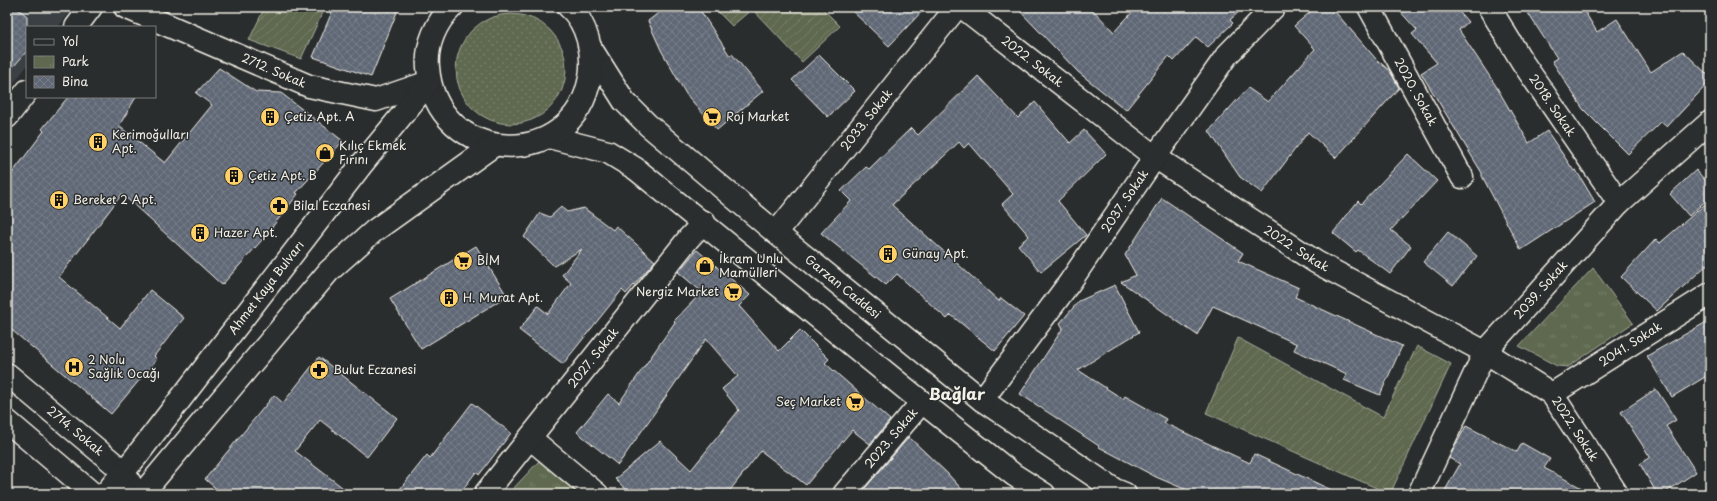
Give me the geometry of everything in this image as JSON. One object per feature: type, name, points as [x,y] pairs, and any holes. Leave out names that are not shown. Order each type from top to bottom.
[{"type":"street","points":[[77,26],[92,7]]},
{"type":"street","name":"2712. Sokak","points":[[125,7],[309,86],[376,100],[429,82]]},
{"type":"street","points":[[452,7],[444,14],[433,35],[427,58],[429,82],[437,104],[452,124],[472,138],[494,145],[522,145],[549,137],[566,124],[579,108],[588,89],[592,68],[590,47],[583,28],[570,8]]},
{"type":"street","name":"2033. Sokak","points":[[776,233],[957,7]]},
{"type":"street","name":"2022. Sokak","points":[[962,7],[1155,157],[1316,262],[1485,352],[1552,394],[1617,494]]},
{"type":"street","name":"2037. Sokak","points":[[982,400],[1070,282],[1227,55],[1274,7]]},
{"type":"street","name":"2020. Sokak","points":[[1369,7],[1462,177]]},
{"type":"street","name":"2018. Sokak","points":[[1489,7],[1524,63],[1618,203]]},
{"type":"street","name":"Garzan Caddesi","points":[[590,47],[624,101],[648,125],[776,233],[982,400],[1118,493]]},
{"type":"street","name":"Ahmet Kaya Bulvarı","points":[[105,494],[124,472],[408,105],[429,82]]},
{"type":"street","points":[[7,117],[26,92]]},
{"type":"street","name":"2039. Sokak","points":[[1419,494],[1485,352],[1618,203],[1710,122]]},
{"type":"street","points":[[549,137],[608,152],[636,169],[704,222],[922,402],[1014,475],[1044,494]]},
{"type":"street","points":[[142,494],[328,271],[374,231],[494,145]]},
{"type":"street","name":"2027. Sokak","points":[[485,494],[689,238],[704,222]]},
{"type":"street","name":"2041. Sokak","points":[[1552,394],[1710,294]]},
{"type":"street","name":"2714. Sokak","points":[[7,374],[124,472],[136,494]]},
{"type":"street","name":"2023. Sokak","points":[[844,494],[922,402]]},
{"type":"street","points":[[7,421],[93,494]]},
{"type":"street","points":[[530,438],[597,494]]},
{"type":"shaded area","points":[[7,7],[74,7],[59,26],[26,26],[26,67],[7,92]]},
{"type":"green space","points":[[265,7],[325,7],[301,59],[249,40]]},
{"type":"green space","points":[[713,7],[821,7],[840,26],[802,62],[752,9],[732,26]]},
{"type":"green space","points":[[511,14],[532,19],[550,30],[561,48],[566,69],[561,90],[550,108],[532,119],[511,124],[490,119],[472,108],[461,90],[456,69],[461,48],[472,30],[490,19]]},
{"type":"green space","points":[[1593,268],[1633,323],[1568,367],[1557,366],[1519,346]]},
{"type":"green space","points":[[1238,338],[1383,417],[1417,346],[1451,364],[1390,494],[1206,413]]},
{"type":"green space","points":[[539,461],[582,494],[511,494],[510,492]]},
{"type":"building","points":[[7,7],[16,7],[27,16],[26,52],[7,74]]},
{"type":"building","points":[[334,7],[399,7],[371,77],[313,57]]},
{"type":"building","points":[[666,7],[698,7],[730,56],[732,54],[763,91],[717,130],[686,94],[661,50],[648,21]]},
{"type":"building","points":[[848,7],[926,7],[889,46]]},
{"type":"building","points":[[1016,7],[1090,7],[1114,32],[1137,7],[1244,7],[1230,20],[1233,23],[1208,47],[1196,37],[1174,61],[1169,56],[1126,110],[1078,72]]},
{"type":"building","points":[[1316,7],[1331,7],[1376,59],[1390,71],[1399,88],[1336,158],[1308,132],[1262,193],[1240,177],[1209,131],[1248,88],[1268,102],[1315,49],[1294,26]]},
{"type":"building","points":[[1396,7],[1455,7],[1468,22],[1459,30],[1496,86],[1529,143],[1547,131],[1574,171],[1576,170],[1595,202],[1521,250],[1482,176],[1482,173],[1421,73],[1437,63],[1412,34],[1417,30]]},
{"type":"building","points":[[1524,7],[1582,7],[1597,32],[1617,19],[1651,72],[1683,51],[1710,77],[1710,81],[1667,127],[1661,122],[1628,154],[1583,109],[1552,61],[1557,58]]},
{"type":"building","points":[[819,55],[855,91],[828,117],[792,80]]},
{"type":"building","points":[[219,68],[256,92],[281,93],[343,141],[296,193],[298,194],[262,240],[222,285],[122,194],[59,277],[120,328],[150,290],[184,318],[154,356],[157,359],[111,414],[7,326],[7,180],[44,131],[42,129],[67,98],[135,98],[119,126],[165,163],[212,105],[196,93]]},
{"type":"building","points":[[978,76],[1018,118],[1035,102],[1070,143],[1084,130],[1106,154],[1058,201],[1086,235],[1041,272],[1018,245],[1029,236],[1002,204],[1013,194],[969,143],[964,148],[959,142],[892,205],[999,301],[1001,298],[1024,316],[995,351],[951,315],[947,319],[897,274],[886,285],[821,233],[851,201],[841,191],[866,167],[869,169],[911,128],[918,135]]},
{"type":"building","points":[[1408,154],[1437,181],[1391,230],[1411,246],[1390,274],[1358,250],[1356,252],[1333,233],[1358,201],[1361,204]]},
{"type":"building","points":[[1696,170],[1710,186],[1710,197],[1689,216],[1670,194]]},
{"type":"building","points":[[1162,198],[1243,253],[1238,261],[1299,288],[1295,297],[1402,346],[1380,395],[1344,380],[1347,374],[1294,350],[1297,344],[1213,306],[1197,335],[1121,282],[1136,275],[1125,255]]},
{"type":"building","points":[[1710,200],[1710,262],[1657,311],[1621,277],[1656,239],[1660,243]]},
{"type":"building","points":[[561,207],[567,212],[584,208],[613,230],[616,226],[655,261],[626,294],[622,290],[563,364],[519,330],[538,306],[548,314],[571,283],[562,275],[582,249],[554,266],[524,237],[540,213],[550,217]]},
{"type":"building","points":[[1448,232],[1477,256],[1453,286],[1423,262]]},
{"type":"building","name":"H. Murat Apt.","points":[[476,246],[507,296],[421,349],[390,299]]},
{"type":"building","points":[[697,250],[750,295],[739,306],[779,351],[800,330],[829,359],[825,363],[890,420],[870,444],[852,430],[806,485],[761,451],[727,494],[631,494],[615,479],[660,441],[691,470],[739,410],[722,389],[738,376],[706,339],[618,465],[577,432],[608,394],[619,403],[675,322],[674,321],[702,292],[678,272]]},
{"type":"building","points":[[1115,285],[1139,332],[1078,370],[1123,399],[1125,396],[1166,419],[1164,423],[1250,463],[1254,454],[1340,494],[1196,494],[1156,477],[1099,447],[1020,394],[1063,328],[1060,323],[1079,301]]},
{"type":"building","points":[[1710,320],[1710,374],[1672,397],[1647,356]]},
{"type":"building","points":[[319,357],[397,418],[367,457],[320,420],[295,451],[351,494],[222,494],[205,479],[274,395],[283,403]]},
{"type":"building","points":[[1656,389],[1676,420],[1666,426],[1696,472],[1663,494],[1657,494],[1640,464],[1650,457],[1621,412]]},
{"type":"building","points":[[472,403],[511,433],[479,475],[476,472],[459,494],[396,494],[427,455],[430,458]]},
{"type":"building","points":[[1466,426],[1517,452],[1522,443],[1550,459],[1544,468],[1593,494],[1443,494],[1460,464],[1449,458]]},
{"type":"building","points":[[909,437],[947,473],[966,494],[860,494]]},
{"type":"place","name":"Çetiz Apt. A","points":[[270,117]]},
{"type":"place","name":"Roj Market","points":[[712,117]]},
{"type":"place","name":"Kerimoğulları Apt.","points":[[98,142]]},
{"type":"place","name":"Kılıç Ekmek Fırını","points":[[325,153]]},
{"type":"place","name":"Çetiz Apt. B","points":[[234,176]]},
{"type":"place","name":"Bereket 2 Apt.","points":[[59,200]]},
{"type":"place","name":"Bilal Eczanesi","points":[[279,206]]},
{"type":"place","name":"Hazer Apt.","points":[[200,233]]},
{"type":"place","name":"Günay Apt.","points":[[888,254]]},
{"type":"place","name":"BİM","points":[[463,261]]},
{"type":"place","name":"İkram Unlu Mamülleri","points":[[705,266]]},
{"type":"place","name":"Nergiz Market","points":[[733,292]]},
{"type":"place","name":"H. Murat Apt.","points":[[449,298]]},
{"type":"place","name":"2 Nolu Sağlık Ocağı","points":[[74,367]]},
{"type":"place","name":"Bulut Eczanesi","points":[[319,370]]},
{"type":"place","name":"Seç Market","points":[[855,402]]},
{"type":"district","name":"Bağlar","points":[[957,394]]}]
